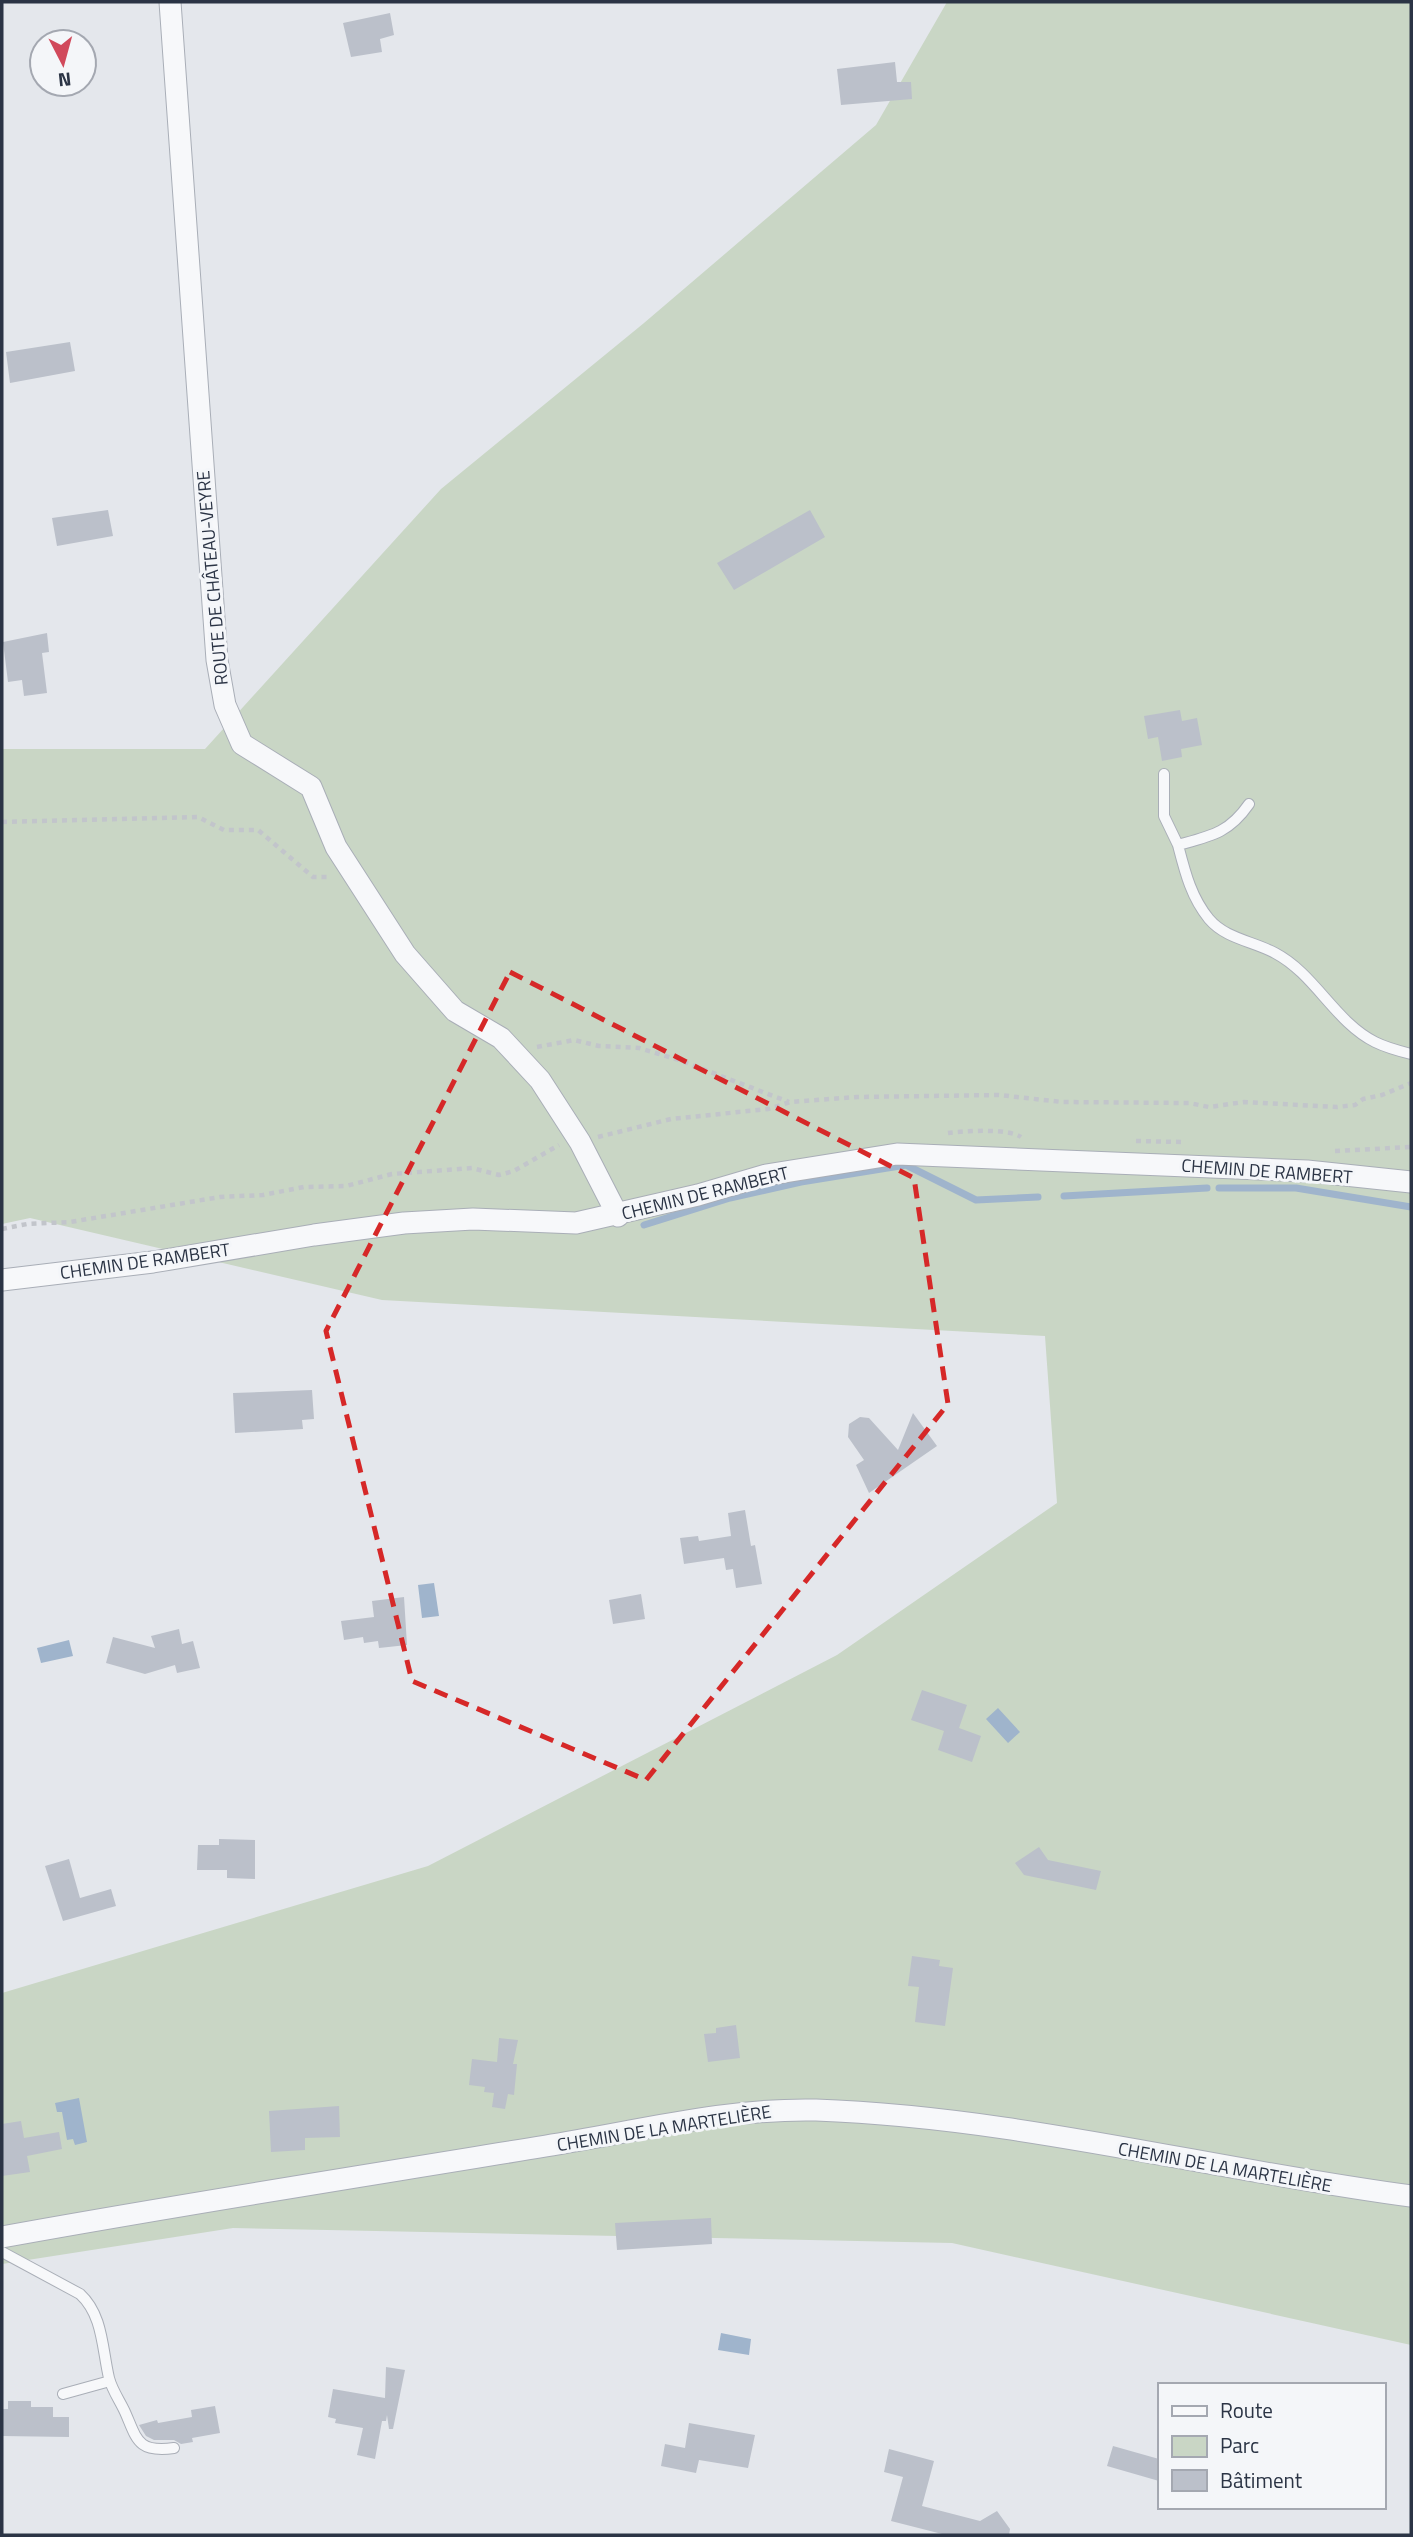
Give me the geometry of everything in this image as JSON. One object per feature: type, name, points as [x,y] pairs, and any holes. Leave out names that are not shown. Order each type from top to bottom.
[{"type":"street","name":"ROUTE DE CHÂTEAU-VEYRE","points":[[170,2],[220,686],[233,727],[242,744],[311,787],[336,847],[405,954],[455,1011],[501,1038],[540,1080],[580,1142],[618,1216]]},
{"type":"street","name":"CHEMIN DE RAMBERT","points":[[2,1280],[153,1262],[404,1223],[473,1219],[576,1223],[618,1216],[766,1175],[897,1154],[1307,1171],[1411,1182]]},
{"type":"street","name":"CHEMIN DE LA MARTELIÈRE","points":[[2,2237],[218,2197],[688,2121],[774,2111],[816,2110],[946,2121],[1321,2184],[1411,2196]]},
{"type":"lane","points":[[1164,774],[1164,816],[1178,845],[1187,881],[1197,904],[1211,922],[1227,934],[1275,952],[1293,964],[1358,1030],[1374,1042],[1411,1054]]},
{"type":"lane","points":[[1178,845],[1211,836],[1235,824],[1249,804]]},
{"type":"lane","points":[[2,2252],[80,2294],[90,2303],[98,2320],[110,2381],[132,2435],[150,2448],[174,2448]]},
{"type":"lane","points":[[63,2394],[110,2381]]},
{"type":"path","points":[[2,822],[198,817],[224,830],[258,830],[313,877],[356,878]]},
{"type":"path","points":[[515,1053],[573,1040],[599,1046],[639,1048],[679,1060],[790,1102]]},
{"type":"path","points":[[2,1229],[27,1224],[70,1222],[220,1197],[263,1195],[304,1187],[346,1186],[392,1174],[472,1168],[499,1175],[514,1171],[558,1145],[671,1119],[768,1109],[790,1102],[857,1097],[999,1095],[1062,1102],[1189,1103],[1209,1107],[1244,1102],[1337,1107],[1355,1105],[1363,1099],[1382,1096],[1400,1085],[1411,1083]]},
{"type":"highlighted area","points":[[510,972],[914,1178],[948,1404],[646,1780],[412,1681],[326,1331]]},
{"type":"green space","points":[[947,2],[1411,2],[1411,2345],[952,2243],[233,2228],[2,2264],[2,1993],[428,1866],[837,1655],[1057,1503],[1045,1336],[382,1300],[30,1218],[2,1224],[2,749],[205,749],[441,489],[644,323],[876,125]]},
{"type":"water","points":[[434,1583],[439,1616],[422,1618],[418,1585]]},
{"type":"water","points":[[69,1640],[73,1656],[41,1663],[37,1648]]},
{"type":"water","points":[[998,1708],[1020,1732],[1008,1743],[986,1719]]},
{"type":"water","points":[[79,2098],[87,2142],[75,2145],[73,2139],[67,2140],[62,2112],[57,2112],[55,2103]]},
{"type":"water","points":[[721,2333],[751,2339],[749,2355],[718,2350]]},
{"type":"building","points":[[390,13],[394,35],[380,39],[382,52],[351,57],[343,23]]},
{"type":"building","points":[[895,62],[897,82],[911,82],[912,99],[841,105],[837,69]]},
{"type":"building","points":[[70,342],[75,371],[10,383],[6,352]]},
{"type":"building","points":[[108,510],[113,536],[57,546],[52,518]]},
{"type":"building","points":[[810,510],[825,537],[734,590],[717,563]]},
{"type":"building","points":[[47,633],[49,652],[42,653],[47,693],[24,696],[22,680],[8,682],[3,642]]},
{"type":"building","points":[[1180,710],[1182,721],[1197,718],[1202,745],[1181,749],[1182,757],[1162,761],[1158,737],[1148,739],[1144,716]]},
{"type":"building","points":[[312,1390],[314,1419],[302,1420],[303,1429],[235,1433],[233,1393]]},
{"type":"building","points":[[913,1413],[937,1446],[869,1493],[856,1465],[864,1460],[848,1437],[849,1424],[860,1417],[869,1418],[898,1450]]},
{"type":"building","points":[[745,1510],[751,1546],[755,1545],[762,1584],[736,1588],[733,1569],[726,1570],[724,1558],[684,1564],[680,1538],[698,1536],[699,1541],[731,1536],[728,1513]]},
{"type":"building","points":[[641,1594],[645,1619],[613,1624],[609,1600]]},
{"type":"building","points":[[404,1597],[407,1645],[379,1648],[378,1641],[364,1643],[363,1637],[344,1640],[341,1621],[374,1617],[372,1601]]},
{"type":"building","points":[[179,1629],[182,1644],[193,1641],[200,1668],[177,1673],[175,1665],[145,1674],[106,1663],[113,1637],[155,1648],[151,1636]]},
{"type":"building","points":[[922,1690],[967,1705],[959,1728],[981,1736],[972,1762],[938,1750],[944,1731],[911,1720]]},
{"type":"building","points":[[219,1839],[255,1840],[255,1879],[227,1878],[227,1870],[197,1870],[198,1845],[219,1845]]},
{"type":"building","points":[[1039,1847],[1048,1860],[1101,1871],[1096,1890],[1024,1875],[1015,1863]]},
{"type":"building","points":[[69,1859],[80,1898],[111,1889],[116,1906],[63,1921],[45,1866]]},
{"type":"building","points":[[912,1956],[940,1960],[939,1966],[953,1968],[945,2026],[915,2022],[919,1987],[908,1986]]},
{"type":"building","points":[[736,2025],[740,2058],[708,2062],[704,2034],[716,2033],[716,2028]]},
{"type":"building","points":[[499,2038],[518,2040],[513,2064],[517,2064],[514,2095],[508,2094],[505,2109],[492,2107],[494,2093],[484,2092],[485,2087],[469,2085],[472,2059],[497,2062]]},
{"type":"building","points":[[339,2106],[340,2137],[305,2138],[305,2150],[271,2152],[269,2111]]},
{"type":"building","points":[[21,2121],[24,2138],[59,2132],[62,2149],[27,2156],[30,2172],[2,2176],[2,2124]]},
{"type":"building","points":[[711,2218],[712,2244],[617,2250],[615,2223]]},
{"type":"building","points":[[386,2367],[405,2370],[393,2429],[389,2429],[387,2415],[386,2421],[382,2421],[375,2459],[357,2455],[363,2428],[335,2423],[336,2419],[328,2417],[333,2389],[385,2398]]},
{"type":"building","points":[[8,2401],[31,2401],[31,2407],[53,2407],[53,2417],[69,2417],[69,2437],[2,2436],[2,2409],[8,2409]]},
{"type":"building","points":[[215,2406],[220,2433],[192,2438],[193,2442],[181,2444],[174,2440],[154,2440],[146,2436],[139,2425],[157,2420],[158,2423],[192,2417],[191,2410]]},
{"type":"building","points":[[689,2423],[755,2435],[748,2468],[699,2460],[696,2473],[661,2466],[665,2444],[685,2448]]},
{"type":"building","points":[[1113,2446],[1158,2459],[1158,2481],[1107,2466]]},
{"type":"building","points":[[889,2449],[934,2461],[922,2506],[980,2521],[997,2511],[1010,2529],[1009,2535],[946,2535],[891,2521],[903,2477],[884,2472]]},
{"type":"waterway","points":[[644,1225],[730,1198],[801,1182],[906,1165],[976,1200],[1038,1197]]},
{"type":"waterway","points":[[1064,1196],[1207,1188]]},
{"type":"waterway","points":[[1219,1188],[1296,1188],[1411,1207]]}]
